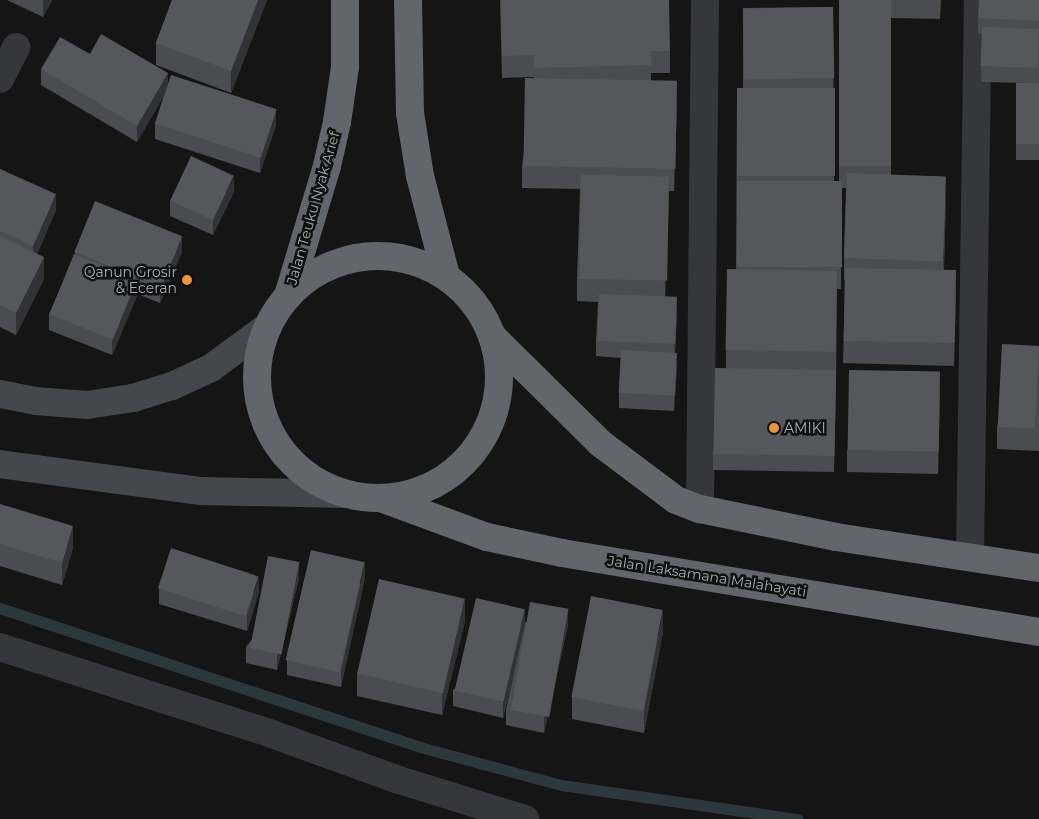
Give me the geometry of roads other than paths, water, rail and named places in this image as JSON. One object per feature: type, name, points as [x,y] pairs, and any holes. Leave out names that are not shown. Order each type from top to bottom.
[{"type":"highway","name":"Jalan Teuku Nyak Arief","points":[[288,296],[327,166],[337,122],[345,67],[345,0]]},
{"type":"highway","points":[[408,0],[410,113],[420,176],[446,276]]},
{"type":"highway","points":[[381,255],[415,261],[446,276],[466,293],[482,314],[493,337],[499,369],[497,401],[486,432],[467,459],[442,480],[412,493],[380,498],[346,494],[314,480],[287,458],[268,428],[258,395],[258,360],[268,326],[288,296],[314,274],[346,260],[381,255]]},
{"type":"highway","points":[[493,337],[600,443],[652,484],[676,500],[700,509],[836,537],[1039,568]]},
{"type":"highway","name":"Jalan Laksamana Malahayati","points":[[380,498],[487,537],[562,553],[1039,632]]},
{"type":"main road","points":[[0,394],[35,402],[87,405],[133,398],[172,386],[210,368],[268,326]]},
{"type":"main road","points":[[8,466],[201,491],[346,494]]},
{"type":"street","points":[[700,509],[705,0]]},
{"type":"street","points":[[970,556],[978,0]]},
{"type":"street","points":[[0,79],[16,47]]},
{"type":"street","points":[[0,646],[269,733],[399,780],[525,819]]},
{"type":"waterway","points":[[0,608],[420,747],[561,785],[798,819]]},
{"type":"place","name":"Qanun Grosir & Eceran","points":[[187,280]]},
{"type":"place","name":"AMIKI","points":[[774,428]]}]
